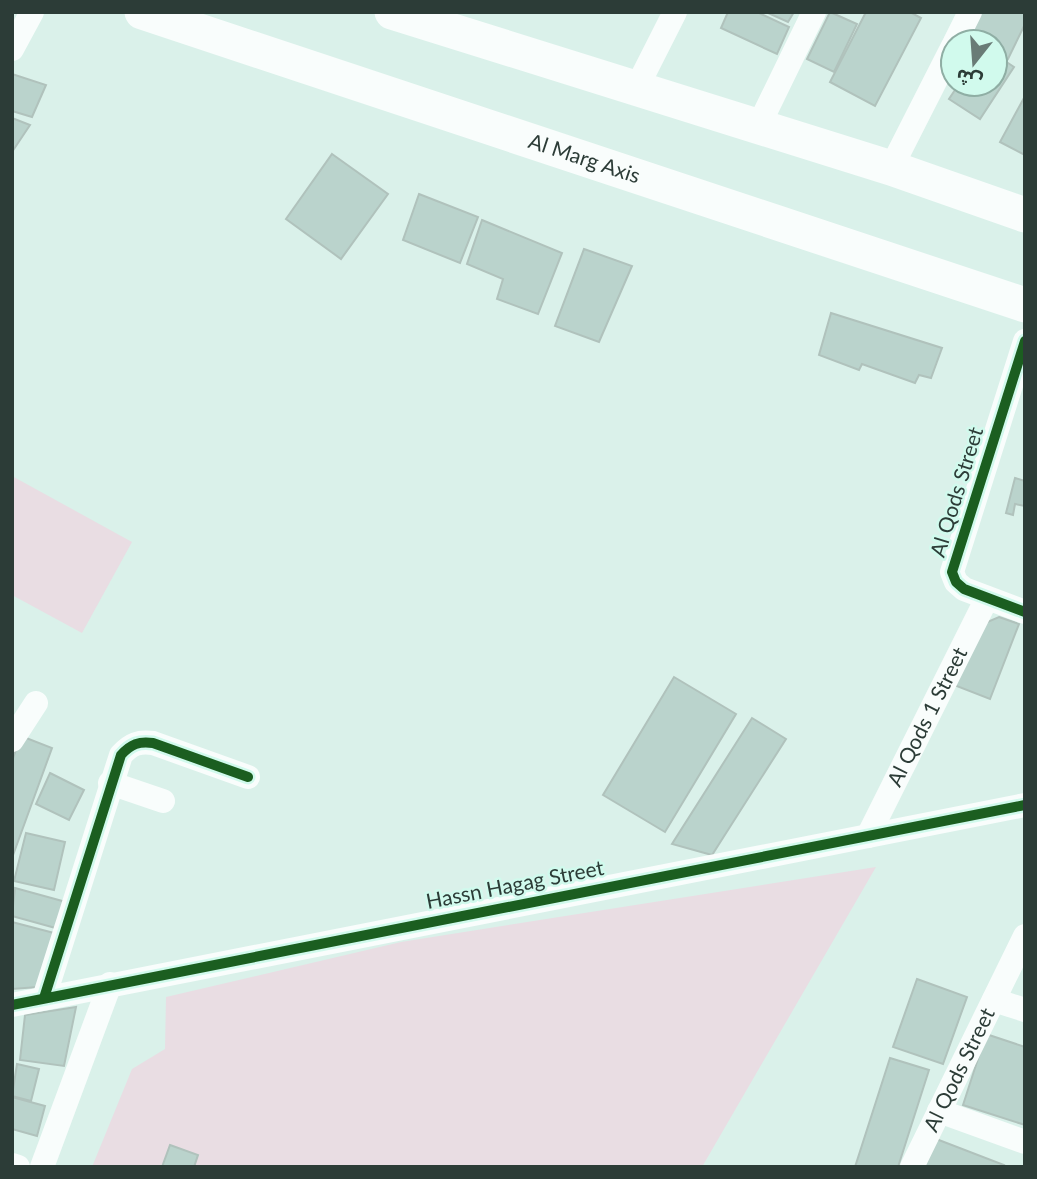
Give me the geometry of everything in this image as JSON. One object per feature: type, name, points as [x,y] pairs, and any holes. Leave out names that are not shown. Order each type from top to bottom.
[{"type":"main road","name":"Al Marg Axis","points":[[142,12],[1025,305]]},
{"type":"main road","points":[[392,12],[454,21],[636,89],[891,169],[1025,215]]},
{"type":"street","points":[[12,49],[32,12]]},
{"type":"street","points":[[636,89],[675,12]]},
{"type":"street","points":[[758,127],[814,12]]},
{"type":"street","points":[[962,28],[970,12]]},
{"type":"street","points":[[891,169],[939,74]]},
{"type":"street","name":"Al Qods Street","points":[[1025,341],[952,572],[956,582],[964,589],[1025,612]]},
{"type":"street","name":"Al Qods 1 Street","points":[[868,836],[987,598]]},
{"type":"street","points":[[12,740],[36,703]]},
{"type":"street","points":[[44,998],[121,755],[130,746],[141,741],[248,777]]},
{"type":"street","points":[[110,783],[163,801]]},
{"type":"street","name":"Hassn Hagag Street","points":[[12,1005],[1025,804]]},
{"type":"street","name":"Al Qods Street","points":[[912,1167],[1025,936]]},
{"type":"street","points":[[42,1167],[110,984]]},
{"type":"street","points":[[994,1000],[1025,1010]]},
{"type":"street","points":[[939,1111],[1025,1142]]},
{"type":"street","points":[[12,1165],[18,1167]]},
{"type":"shaded area","points":[[12,476],[132,542],[82,633],[12,595]]},
{"type":"shaded area","points":[[876,867],[702,1167],[92,1167],[132,1069],[165,1049],[166,997],[401,942]]},
{"type":"building","points":[[728,12],[757,12],[789,27],[777,54],[721,28]]},
{"type":"building","points":[[766,12],[794,12],[788,22]]},
{"type":"building","points":[[830,12],[857,24],[834,72],[807,59]]},
{"type":"building","points":[[866,12],[910,12],[921,18],[875,106],[830,82]]},
{"type":"building","points":[[975,12],[1025,12],[1025,24],[1009,57],[1009,28],[968,28]]},
{"type":"building","points":[[12,74],[46,85],[32,117],[12,111]]},
{"type":"building","points":[[1025,96],[1025,155],[1000,142]]},
{"type":"building","points":[[950,98],[994,98],[980,119]]},
{"type":"building","points":[[12,118],[30,125],[12,152]]},
{"type":"building","points":[[332,154],[388,194],[341,259],[286,219]]},
{"type":"building","points":[[419,194],[478,217],[460,263],[403,240]]},
{"type":"building","points":[[482,220],[562,253],[538,314],[497,299],[503,279],[467,264]]},
{"type":"building","points":[[584,249],[632,266],[599,342],[555,326]]},
{"type":"building","points":[[831,313],[942,348],[931,378],[919,375],[915,383],[862,364],[859,370],[819,355]]},
{"type":"building","points":[[1015,478],[1025,481],[1025,506],[1015,504],[1013,515],[1006,513]]},
{"type":"building","points":[[999,617],[1019,624],[990,699],[954,685],[978,626]]},
{"type":"building","points":[[674,677],[736,714],[665,832],[603,795]]},
{"type":"building","points":[[752,718],[786,739],[712,855],[672,844]]},
{"type":"building","points":[[21,736],[52,748],[12,858],[12,761]]},
{"type":"building","points":[[50,773],[84,790],[69,820],[36,804]]},
{"type":"building","points":[[26,833],[65,842],[54,890],[14,881]]},
{"type":"building","points":[[15,888],[66,902],[59,929],[12,916]]},
{"type":"building","points":[[12,922],[54,933],[38,987],[12,989]]},
{"type":"building","points":[[917,979],[967,997],[943,1064],[893,1047]]},
{"type":"building","points":[[76,1007],[64,1066],[20,1060],[25,1015]]},
{"type":"building","points":[[986,1034],[1025,1047],[1025,1125],[963,1105]]},
{"type":"building","points":[[890,1058],[929,1070],[898,1167],[855,1167]]},
{"type":"building","points":[[17,1064],[39,1069],[31,1101],[12,1096]]},
{"type":"building","points":[[12,1097],[45,1106],[37,1136],[12,1129]]},
{"type":"building","points":[[931,1137],[1004,1165],[919,1167]]},
{"type":"building","points":[[170,1145],[198,1155],[194,1167],[162,1167]]},
{"type":"cycle path","points":[[1025,341],[952,572],[956,582],[964,589],[1025,612]]},
{"type":"cycle path","points":[[44,998],[121,755],[136,744],[153,743],[248,777]]},
{"type":"cycle path","points":[[12,1005],[1025,805]]}]
